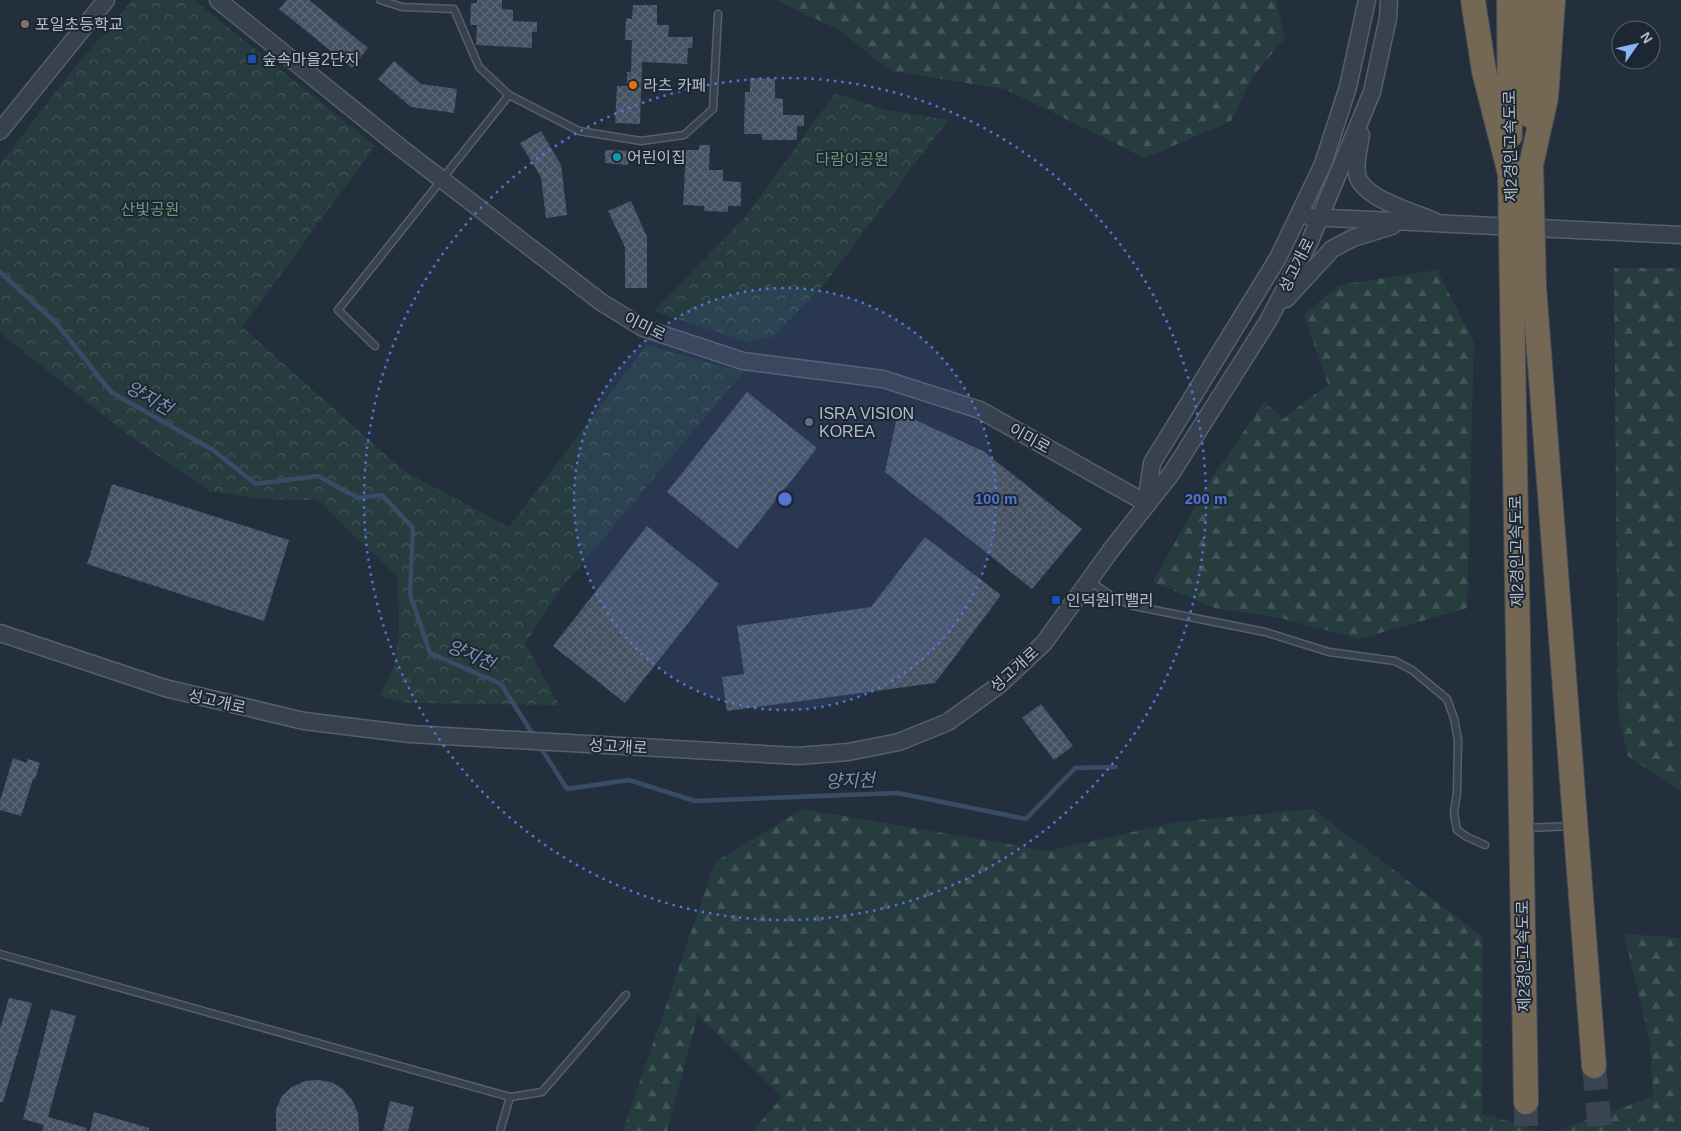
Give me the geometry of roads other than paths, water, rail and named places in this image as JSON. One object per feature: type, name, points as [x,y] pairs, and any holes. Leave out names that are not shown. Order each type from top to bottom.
[{"type":"highway","points":[[1473,0],[1484,71],[1521,170]]},
{"type":"highway","name":"제2경인고속도로","points":[[1509,0],[1521,170],[1523,291],[1521,829],[1526,1102]]},
{"type":"highway","name":"제2경인고속도로","points":[[1521,170],[1529,0]]},
{"type":"highway","points":[[1521,170],[1546,98],[1553,0]]},
{"type":"highway","name":"제2경인고속도로","points":[[1523,291],[1575,825],[1594,1066]]},
{"type":"street","points":[[0,131],[106,0]]},
{"type":"street","name":"이미로","points":[[218,0],[441,179],[601,302],[643,328],[744,360],[883,379],[980,410],[1146,503]]},
{"type":"street","name":"성고개로","points":[[1146,503],[1152,463],[1278,258],[1324,164],[1348,87],[1367,0]]},
{"type":"street","name":"성고개로","points":[[0,633],[165,688],[304,721],[410,734],[798,756],[848,752],[899,742],[948,722],[999,685],[1044,643],[1146,503],[1171,474],[1268,320],[1310,241],[1372,92],[1388,18],[1389,0]]},
{"type":"street","points":[[1363,115],[1356,170],[1362,186],[1380,198],[1443,224]]},
{"type":"street","points":[[1298,216],[1403,223],[1681,235]]},
{"type":"street","points":[[1268,320],[1332,249],[1353,238],[1403,223]]},
{"type":"lane","points":[[380,0],[402,7],[454,10],[479,67],[509,95],[580,131],[641,141],[684,135],[713,109],[718,14]]},
{"type":"lane","points":[[375,346],[338,310],[509,95]]},
{"type":"lane","points":[[1089,580],[1114,598],[1134,606],[1265,632],[1329,652],[1395,661],[1412,670],[1447,699],[1454,718],[1458,740],[1457,793],[1454,813],[1457,830],[1485,845]]},
{"type":"lane","points":[[1521,829],[1575,825]]},
{"type":"lane","points":[[0,954],[510,1097],[542,1092],[626,995]]},
{"type":"lane","points":[[500,1131],[510,1097]]},
{"type":"waterway","name":"양지천","points":[[0,272],[57,324],[111,392],[213,450],[256,484],[318,476],[358,498],[382,495],[413,528],[410,594],[430,653],[501,684],[534,736]]},
{"type":"waterway","name":"양지천","points":[[539,745],[567,789],[629,780],[695,801],[898,793],[1026,819],[1075,768],[1116,767]]},
{"type":"tunnel","points":[[1594,1066],[1600,1131]]},
{"type":"tunnel","points":[[1526,1102],[1526,1131]]},
{"type":"place","name":"포일초등학교","points":[[25,24]]},
{"type":"place","name":"숲속마을2단지","points":[[252,59]]},
{"type":"place","name":"라츠 카페","points":[[633,85]]},
{"type":"place","name":"어린이집","points":[[617,157]]},
{"type":"place","name":"ISRA VISION KOREA","points":[[809,422]]},
{"type":"place","name":"인덕원IT밸리","points":[[1056,600]]},
{"type":"park label","name":"다람이공원","points":[[852,159]]},
{"type":"park label","name":"산빛공원","points":[[150,209]]}]
